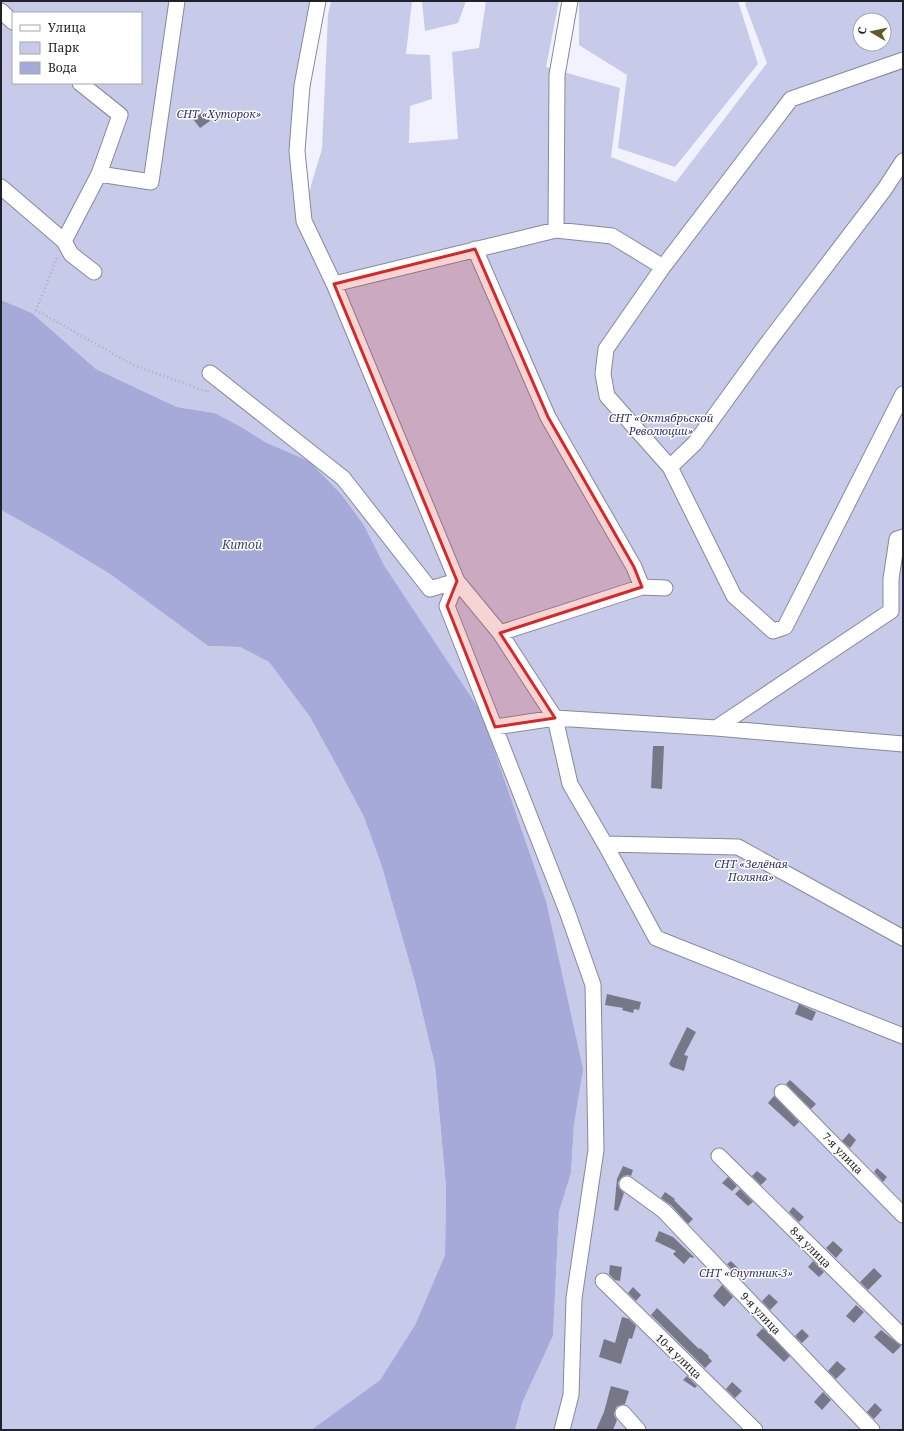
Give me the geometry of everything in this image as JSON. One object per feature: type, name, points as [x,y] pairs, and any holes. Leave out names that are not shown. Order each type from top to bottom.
[{"type":"street","points":[[99,174],[151,182],[177,1]]},
{"type":"street","points":[[318,1],[302,86],[297,151],[304,221],[334,284],[457,581],[500,633],[555,718],[570,784],[605,844],[656,938],[903,1036]]},
{"type":"street","points":[[556,230],[557,75],[570,1]]},
{"type":"street","points":[[1,11],[12,21]]},
{"type":"street","points":[[903,60],[791,99],[663,268],[606,349],[602,374],[607,396],[670,467],[734,596],[773,631],[785,627],[903,394]]},
{"type":"street","points":[[64,241],[99,174],[120,115],[81,84]]},
{"type":"street","points":[[670,467],[695,443],[770,339],[884,190],[903,161]]},
{"type":"street","points":[[1,186],[64,241],[71,254],[94,272]]},
{"type":"street","points":[[334,284],[556,230],[612,236],[663,268]]},
{"type":"street","points":[[475,249],[548,417],[634,567],[642,587]]},
{"type":"street","points":[[210,373],[343,478],[430,589],[457,581]]},
{"type":"street","points":[[716,728],[891,611],[891,579],[897,539],[903,536]]},
{"type":"street","points":[[457,581],[447,606],[568,914],[593,985],[596,1150],[574,1298],[570,1395],[562,1430]]},
{"type":"street","points":[[500,633],[642,587],[665,588]]},
{"type":"street","points":[[494,727],[555,718],[716,728],[903,744]]},
{"type":"street","points":[[605,844],[738,847],[903,938]]},
{"type":"street","name":"7-я улица","points":[[782,1092],[903,1215]]},
{"type":"street","name":"8-я улица","points":[[719,1156],[903,1337]]},
{"type":"street","name":"9-я улица","points":[[628,1184],[664,1210],[872,1430]]},
{"type":"street","name":"10-я улица","points":[[603,1281],[755,1430]]},
{"type":"street","points":[[623,1413],[638,1430]]},
{"type":"path","points":[[64,241],[36,310],[133,365],[208,392],[210,373]]},
{"type":"highlighted area","points":[[475,249],[548,417],[634,567],[642,587],[500,633],[555,718],[495,727],[447,606],[457,581],[334,284]]},
{"type":"green space","points":[[1,1],[311,1],[296,213],[303,212],[322,149],[328,15],[331,1],[412,1],[406,54],[430,55],[432,99],[410,106],[409,143],[458,139],[452,52],[479,48],[486,1],[559,1],[546,67],[620,88],[611,157],[676,182],[767,63],[745,4],[747,1],[903,1],[903,1430],[515,1430],[523,1401],[553,1336],[559,1212],[571,1173],[574,1124],[385,567],[364,525],[342,495],[309,461],[265,442],[215,413],[177,407],[96,369],[32,313],[1,300]]},
{"type":"green space","points":[[422,1],[466,1],[458,23],[425,31]]},
{"type":"green space","points":[[579,1],[738,1],[758,64],[675,167],[618,148],[627,75],[579,45]]},
{"type":"green space","points":[[1,510],[110,574],[208,646],[240,647],[269,662],[310,717],[364,817],[382,867],[415,982],[435,1066],[446,1187],[445,1255],[415,1325],[380,1380],[311,1430],[1,1430]]},
{"type":"water","name":"Китой","points":[[1,300],[32,313],[96,369],[177,407],[215,413],[265,442],[309,461],[342,495],[364,525],[385,567],[481,712],[546,901],[583,1069],[574,1124],[571,1173],[559,1212],[553,1336],[523,1401],[515,1430],[311,1430],[380,1380],[415,1325],[445,1255],[446,1187],[435,1066],[415,982],[382,867],[364,817],[310,717],[269,662],[240,647],[208,646],[110,574],[1,510]]},
{"type":"building","points":[[203,112],[210,121],[200,128],[193,119]]},
{"type":"building","points":[[653,746],[664,746],[662,789],[651,788]]},
{"type":"building","points":[[607,994],[641,1002],[639,1010],[634,1009],[633,1013],[622,1010],[623,1008],[605,1005]]},
{"type":"building","points":[[799,1004],[816,1012],[812,1021],[795,1014]]},
{"type":"building","points":[[687,1027],[696,1032],[684,1055],[688,1056],[684,1071],[672,1067],[669,1064]]},
{"type":"building","points":[[790,1080],[816,1104],[811,1109],[786,1084]]},
{"type":"building","points":[[774,1096],[799,1122],[794,1127],[768,1103]]},
{"type":"building","points":[[849,1133],[856,1140],[850,1148],[842,1141]]},
{"type":"building","points":[[623,1166],[633,1170],[631,1176],[623,1176],[618,1183],[619,1188],[624,1193],[618,1211],[614,1210],[617,1179]]},
{"type":"building","points":[[877,1168],[887,1177],[883,1182],[874,1172]]},
{"type":"building","points":[[757,1171],[767,1179],[761,1185],[752,1176]]},
{"type":"building","points":[[728,1177],[737,1186],[732,1191],[722,1183]]},
{"type":"building","points":[[740,1189],[753,1202],[748,1206],[735,1194]]},
{"type":"building","points":[[665,1192],[675,1199],[674,1200],[693,1219],[688,1224],[671,1205],[661,1198]]},
{"type":"building","points":[[793,1207],[804,1217],[799,1222],[789,1212]]},
{"type":"building","points":[[659,1231],[673,1237],[694,1257],[690,1257],[684,1264],[673,1254],[676,1251],[655,1241]]},
{"type":"building","points":[[833,1241],[843,1250],[836,1258],[826,1248]]},
{"type":"building","points":[[731,1261],[741,1271],[737,1275],[727,1264]]},
{"type":"building","points":[[813,1261],[824,1272],[819,1277],[808,1267]]},
{"type":"building","points":[[610,1265],[622,1267],[620,1281],[615,1280],[609,1274]]},
{"type":"building","points":[[874,1268],[882,1276],[868,1290],[860,1282]]},
{"type":"building","points":[[722,1285],[733,1297],[724,1307],[713,1296]]},
{"type":"building","points":[[633,1287],[641,1295],[636,1301],[628,1293]]},
{"type":"building","points":[[769,1294],[778,1302],[770,1310],[762,1301]]},
{"type":"building","points":[[856,1305],[864,1312],[854,1323],[846,1316]]},
{"type":"building","points":[[657,1308],[699,1349],[700,1348],[709,1356],[708,1357],[712,1361],[705,1368],[651,1315]]},
{"type":"building","points":[[622,1317],[629,1319],[636,1326],[632,1339],[629,1338],[621,1364],[599,1357],[604,1339],[615,1343]]},
{"type":"building","points":[[763,1328],[790,1356],[784,1362],[756,1335]]},
{"type":"building","points":[[802,1329],[809,1336],[802,1343],[795,1336]]},
{"type":"building","points":[[881,1330],[901,1346],[893,1354],[874,1337]]},
{"type":"building","points":[[837,1361],[846,1369],[836,1379],[828,1371]]},
{"type":"building","points":[[687,1376],[697,1386],[695,1388],[683,1380]]},
{"type":"building","points":[[732,1382],[742,1391],[735,1398],[726,1389]]},
{"type":"building","points":[[611,1386],[629,1391],[625,1404],[617,1406],[615,1410],[614,1415],[617,1420],[613,1430],[596,1430],[604,1412]]},
{"type":"building","points":[[823,1392],[831,1400],[822,1410],[814,1402]]},
{"type":"building","points":[[875,1403],[882,1410],[874,1419],[867,1412]]},
{"type":"park label","name":"СНТ «Хуторок»","points":[[219,113]]},
{"type":"park label","name":"СНТ «Октябрьской Революции»","points":[[661,423]]},
{"type":"park label","name":"СНТ «Зелёная Поляна»","points":[[751,869]]},
{"type":"park label","name":"СНТ «Спутник-3»","points":[[746,1272]]}]
